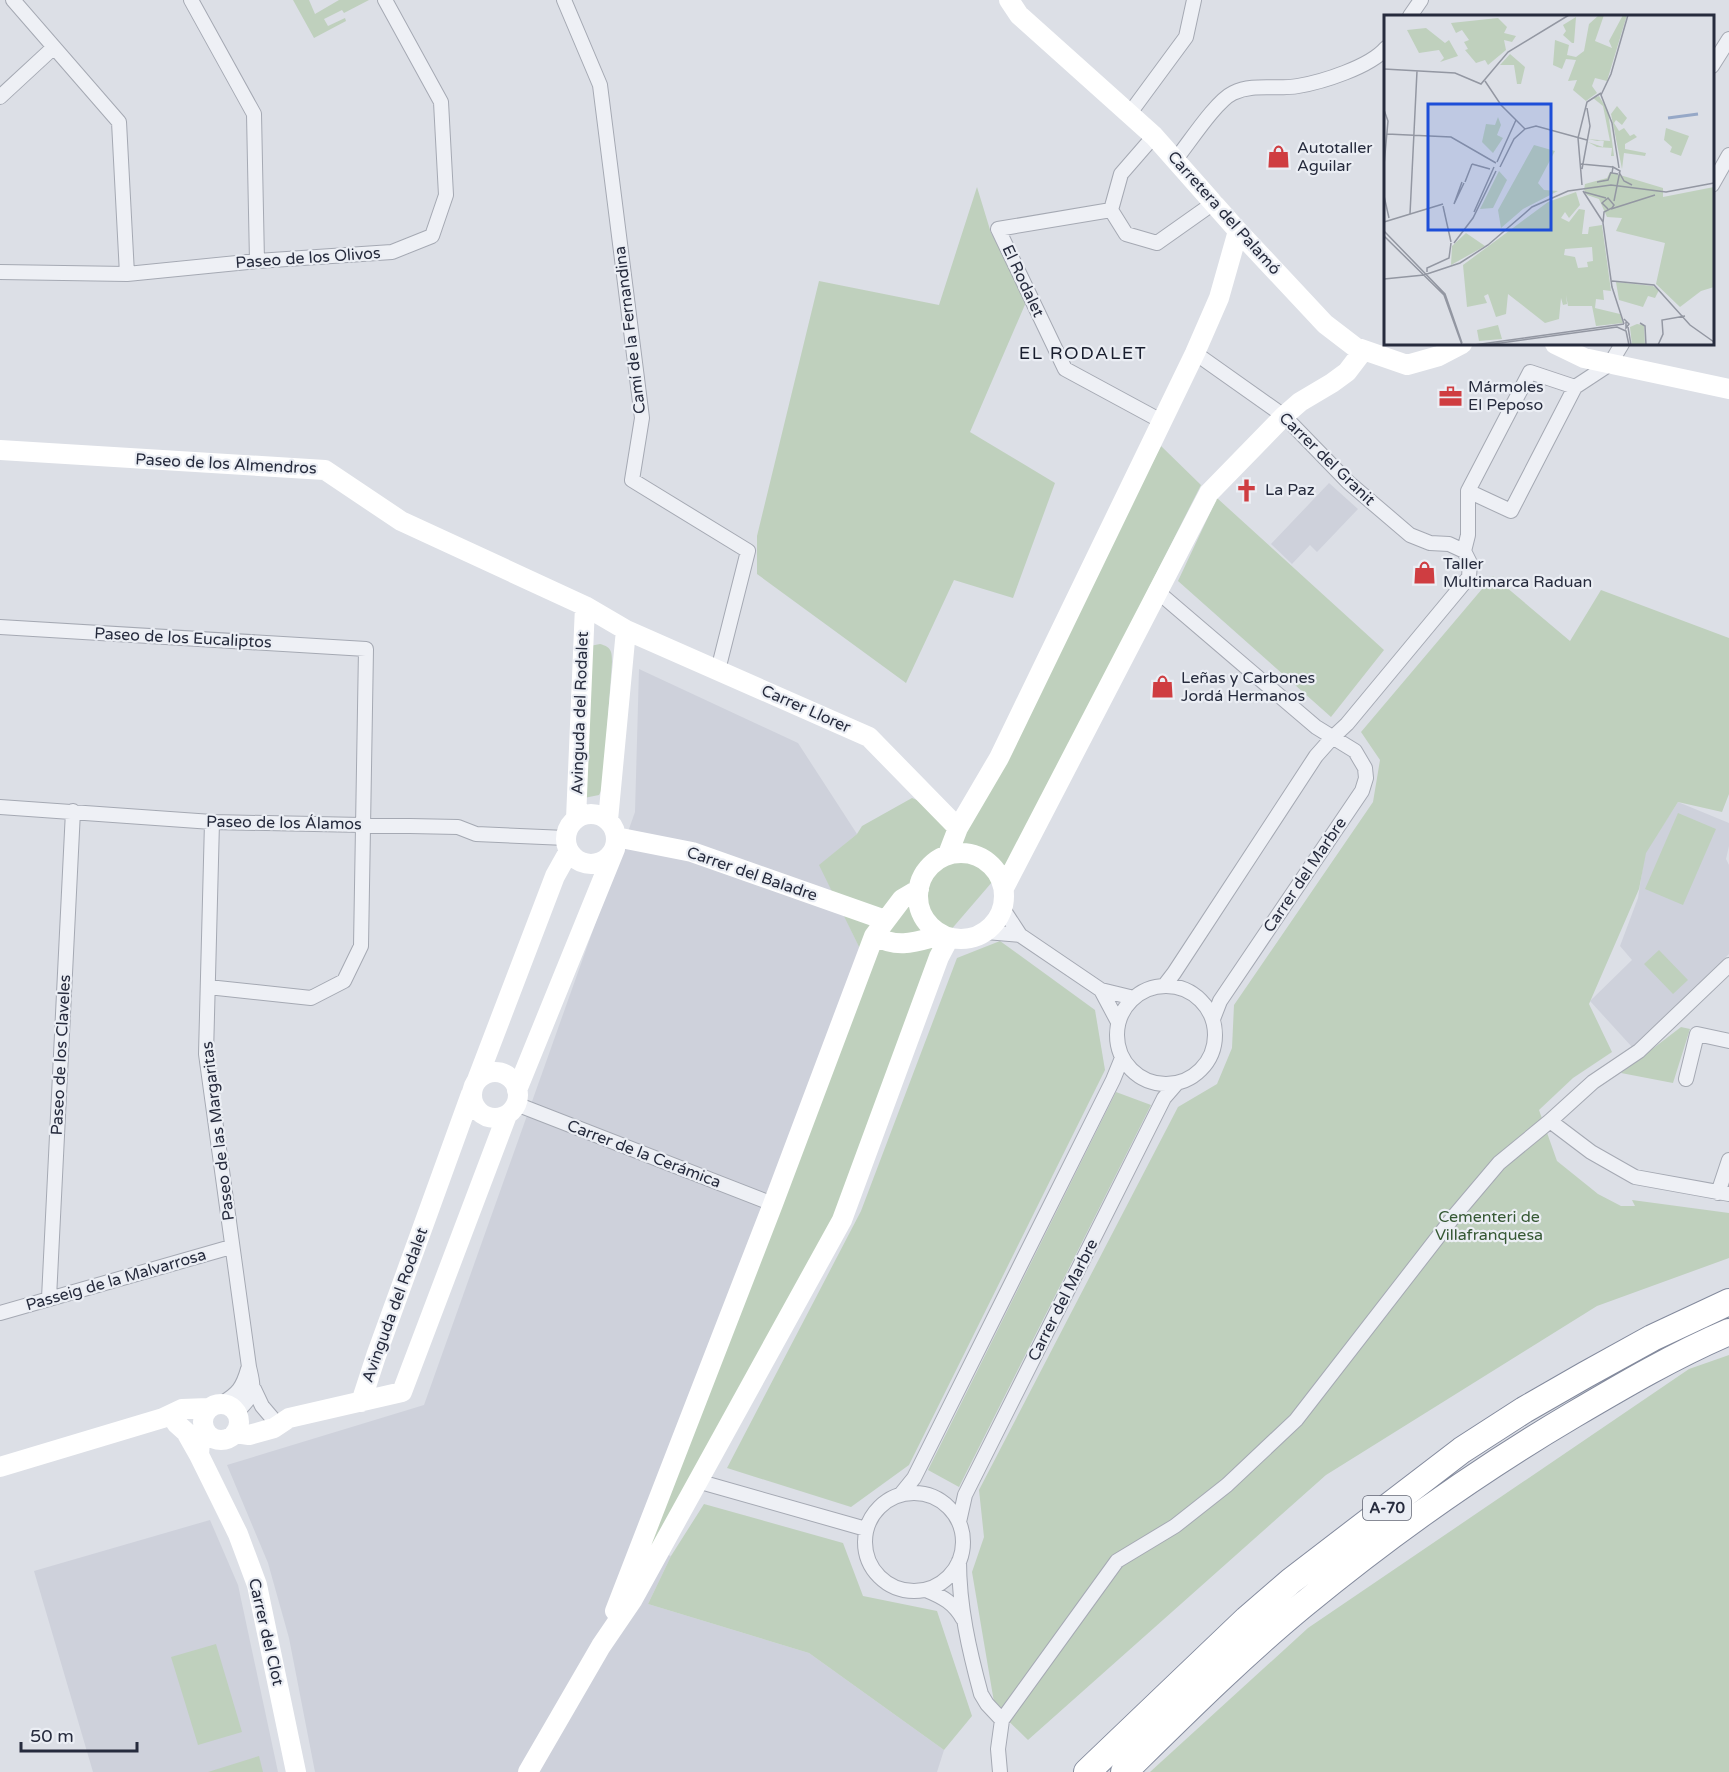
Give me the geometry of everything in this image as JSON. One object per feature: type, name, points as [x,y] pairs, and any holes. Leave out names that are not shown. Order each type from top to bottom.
[{"type":"highway","name":"A-70","points":[[1087,1772],[1290,1581],[1462,1450],[1524,1410],[1585,1375],[1652,1338],[1729,1302]]},
{"type":"highway","name":"A-70","points":[[1124,1772],[1302,1605],[1420,1514],[1491,1465],[1635,1378],[1729,1332]]},
{"type":"street","points":[[13,0],[118,122],[127,274]]},
{"type":"street","points":[[191,0],[254,114],[257,261]]},
{"type":"street","name":"Paseo de los Olivos","points":[[0,272],[127,274],[257,261],[392,252],[432,236],[446,195],[441,102],[385,0]]},
{"type":"street","name":"Camí de la Fernandina","points":[[564,0],[600,84],[642,418],[632,480],[748,551],[718,670]]},
{"type":"street","name":"Carretera del Palamó","points":[[1009,0],[1019,15],[1154,136],[1325,324],[1364,351],[1407,365],[1439,356],[1460,345]]},
{"type":"street","points":[[1130,113],[1186,37],[1194,0]]},
{"type":"street","points":[[1411,15],[1421,0]]},
{"type":"street","points":[[1714,64],[1728,42]]},
{"type":"street","points":[[0,97],[53,48]]},
{"type":"street","points":[[1176,159],[1231,94],[1250,88],[1298,86],[1350,71],[1379,56],[1384,50]]},
{"type":"street","points":[[1154,136],[1121,174],[1111,210],[1126,234],[1157,243],[1215,202]]},
{"type":"street","points":[[1714,184],[1729,155]]},
{"type":"street","name":"El Rodalet","points":[[1111,210],[998,229],[1065,369],[1163,422]]},
{"type":"street","points":[[948,854],[958,828],[999,758],[1195,354],[1219,298],[1238,231]]},
{"type":"street","points":[[1557,345],[1584,358],[1729,389]]},
{"type":"street","points":[[1575,345],[1589,355],[1610,364]]},
{"type":"street","points":[[1468,491],[1511,511],[1575,387],[1610,364],[1621,345]]},
{"type":"street","points":[[1004,888],[1209,493],[1284,416],[1300,402],[1347,372],[1364,351]]},
{"type":"street","name":"Carrer del Granit","points":[[1195,354],[1284,416],[1348,482],[1410,535],[1430,543],[1449,544],[1464,551]]},
{"type":"street","points":[[1164,986],[1316,756],[1347,724],[1469,577],[1470,563],[1464,551],[1468,536],[1468,491],[1530,372],[1575,387]]},
{"type":"street","name":"Paseo de los Almendros","points":[[0,450],[325,470],[401,521],[585,606],[626,630]]},
{"type":"street","name":"Carrer del Marbre","points":[[1158,592],[1332,738],[1355,751],[1365,768],[1366,778],[1362,791],[1220,1001],[1213,1019]]},
{"type":"street","name":"Avinguda del Rodalet","points":[[361,1401],[474,1087],[568,845],[568,830],[576,819],[585,606]]},
{"type":"street","name":"Paseo de los Eucaliptos","points":[[0,627],[366,649],[363,825]]},
{"type":"street","name":"Carrer Llorer","points":[[626,630],[869,737],[958,828]]},
{"type":"street","name":"Avinguda del Rodalet","points":[[361,1401],[402,1392],[613,836],[626,630]]},
{"type":"street","name":"Paseo de los Álamos","points":[[0,807],[212,822],[458,827],[476,834],[568,845]]},
{"type":"street","name":"Paseo de los Claveles","points":[[49,1298],[73,811]]},
{"type":"street","name":"Carrer del Baladre","points":[[576,819],[596,814],[613,836],[692,852],[885,920]]},
{"type":"street","name":"Paseo de las Margaritas","points":[[212,822],[206,1054],[249,1367],[254,1389],[262,1406],[279,1419]]},
{"type":"street","points":[[208,987],[311,998],[344,981],[361,946],[363,825]]},
{"type":"street","points":[[568,845],[581,862],[596,864],[604,861],[613,836]]},
{"type":"street","points":[[945,937],[928,925],[919,909],[919,889],[922,877],[934,861],[948,854],[965,851],[989,862],[1004,888],[1006,898],[1004,909],[986,932]]},
{"type":"street","points":[[601,1646],[773,1204],[874,936],[902,899],[919,889]]},
{"type":"street","points":[[1004,909],[1020,935],[1101,990],[1134,998]]},
{"type":"street","points":[[874,936],[886,943],[905,945],[945,937],[971,938],[986,932],[1020,935]]},
{"type":"street","points":[[528,1772],[601,1646],[633,1599],[842,1220],[945,937]]},
{"type":"street","points":[[1000,1772],[998,1749],[1002,1720],[1117,1561],[1174,1526],[1227,1485],[1296,1420],[1455,1215],[1499,1162],[1550,1121],[1593,1082],[1640,1051],[1729,965]]},
{"type":"street","points":[[1164,986],[1177,987],[1194,994],[1208,1008],[1216,1033],[1215,1046],[1210,1059],[1201,1070],[1190,1079],[1164,1084],[1139,1077],[1130,1068],[1122,1058],[1117,1034],[1118,1022],[1124,1009],[1134,998],[1153,987],[1164,986]]},
{"type":"street","points":[[1101,990],[1118,1022]]},
{"type":"street","points":[[1686,1079],[1697,1034],[1729,1041]]},
{"type":"street","points":[[901,1494],[920,1467],[1122,1058]]},
{"type":"street","points":[[489,1073],[503,1074],[510,1077],[513,1103],[500,1118],[486,1117],[475,1108],[474,1087],[489,1073]]},
{"type":"street","name":"Carrer del Marbre","points":[[959,1522],[965,1496],[1164,1098],[1177,1083]]},
{"type":"street","name":"Carrer de la Cerámica","points":[[513,1103],[773,1204]]},
{"type":"street","points":[[1550,1121],[1591,1152],[1635,1177],[1724,1193],[1729,1160]]},
{"type":"street","name":"Passeig de la Malvarrosa","points":[[0,1313],[231,1247]]},
{"type":"street","points":[[203,1461],[211,1453],[221,1421],[244,1385],[249,1367]]},
{"type":"street","points":[[221,1421],[250,1399],[254,1389]]},
{"type":"street","points":[[0,1467],[170,1420],[182,1409],[221,1421],[249,1435],[274,1428],[279,1419],[361,1401]]},
{"type":"street","name":"Carrer del Clot","points":[[170,1420],[186,1432],[203,1461],[238,1534],[257,1585],[296,1772]]},
{"type":"street","points":[[697,1481],[866,1528]]},
{"type":"street","points":[[963,1619],[958,1609],[946,1598],[926,1590],[906,1591],[886,1583],[872,1568],[865,1549],[866,1528],[874,1513],[886,1501],[901,1494],[922,1494],[941,1501],[959,1522],[963,1535],[959,1582],[963,1619],[981,1694],[1002,1720]]},
{"type":"street","points":[[926,1590],[946,1579],[959,1561]]},
{"type":"shaded area","points":[[1329,483],[1358,509],[1317,552],[1310,545],[1292,564],[1271,544]]},
{"type":"shaded area","points":[[639,669],[798,743],[857,834],[820,865],[860,949],[649,1549],[671,1556],[648,1604],[809,1653],[944,1750],[937,1772],[315,1772],[289,1638],[268,1563],[227,1465],[424,1405],[635,812]]},
{"type":"shaded area","points":[[1678,802],[1729,823],[1729,846],[1726,859],[1729,865],[1729,954],[1632,1047],[1590,1001],[1632,960],[1620,946],[1638,898],[1645,853]]},
{"type":"shaded area","points":[[210,1520],[238,1585],[278,1772],[93,1772],[34,1571]]},
{"type":"green space","points":[[293,0],[309,0],[315,14],[339,0],[369,0],[344,13],[342,10],[324,19],[328,26],[345,18],[346,21],[314,38]]},
{"type":"green space","points":[[977,187],[991,233],[1027,300],[970,432],[1055,483],[1013,598],[954,580],[906,683],[757,574],[757,536],[819,281],[939,305]]},
{"type":"green space","points":[[1161,446],[1201,485],[1011,860],[931,953],[835,1223],[649,1550],[860,949],[819,865],[857,834],[862,826],[912,798],[969,821]]},
{"type":"green space","points":[[1217,498],[1384,650],[1331,717],[1178,581]]},
{"type":"green space","name":"Cementeri de Villafranquesa","points":[[1493,576],[1570,641],[1601,590],[1729,638],[1729,794],[1722,812],[1678,802],[1646,853],[1639,889],[1589,1004],[1612,1052],[1573,1078],[1539,1110],[1557,1161],[1598,1194],[1621,1206],[1635,1206],[1632,1200],[1729,1213],[1729,1258],[1597,1306],[1326,1475],[1028,1740],[995,1708],[972,1572],[984,1537],[979,1490],[1178,1107],[1217,1084],[1232,1048],[1234,1005],[1373,802],[1380,760],[1361,732]]},
{"type":"green space","points":[[600,644],[609,648],[612,658],[603,787],[599,795],[584,798],[590,646]]},
{"type":"green space","points":[[1678,813],[1716,829],[1683,905],[1645,889]]},
{"type":"green space","points":[[1000,941],[1095,1010],[1105,1070],[909,1465],[851,1507],[727,1468],[861,1211],[957,958]]},
{"type":"green space","points":[[1659,950],[1688,980],[1673,994],[1644,964]]},
{"type":"green space","points":[[1681,1027],[1690,1029],[1673,1083],[1621,1073]]},
{"type":"green space","points":[[1116,1092],[1151,1105],[959,1487],[928,1470]]},
{"type":"green space","points":[[1729,1355],[1729,1772],[1150,1772],[1308,1628],[1689,1369]]},
{"type":"green space","points":[[704,1504],[843,1543],[863,1596],[937,1611],[972,1716],[944,1750],[809,1653],[648,1604],[671,1556]]},
{"type":"green space","points":[[216,1644],[242,1732],[198,1745],[171,1657]]},
{"type":"green space","points":[[259,1756],[263,1772],[208,1772]]},
{"type":"place","name":"Autotaller Aguilar","points":[[1279,157]]},
{"type":"place","name":"Mármoles El Peposo","points":[[1450,396]]},
{"type":"place","name":"La Paz","points":[[1247,490]]},
{"type":"place","name":"Taller Multimarca Raduan","points":[[1425,573]]},
{"type":"place","name":"Leñas y Carbones Jordá Hermanos","points":[[1163,687]]},
{"type":"district","name":"EL RODALET","points":[[1083,353]]}]
